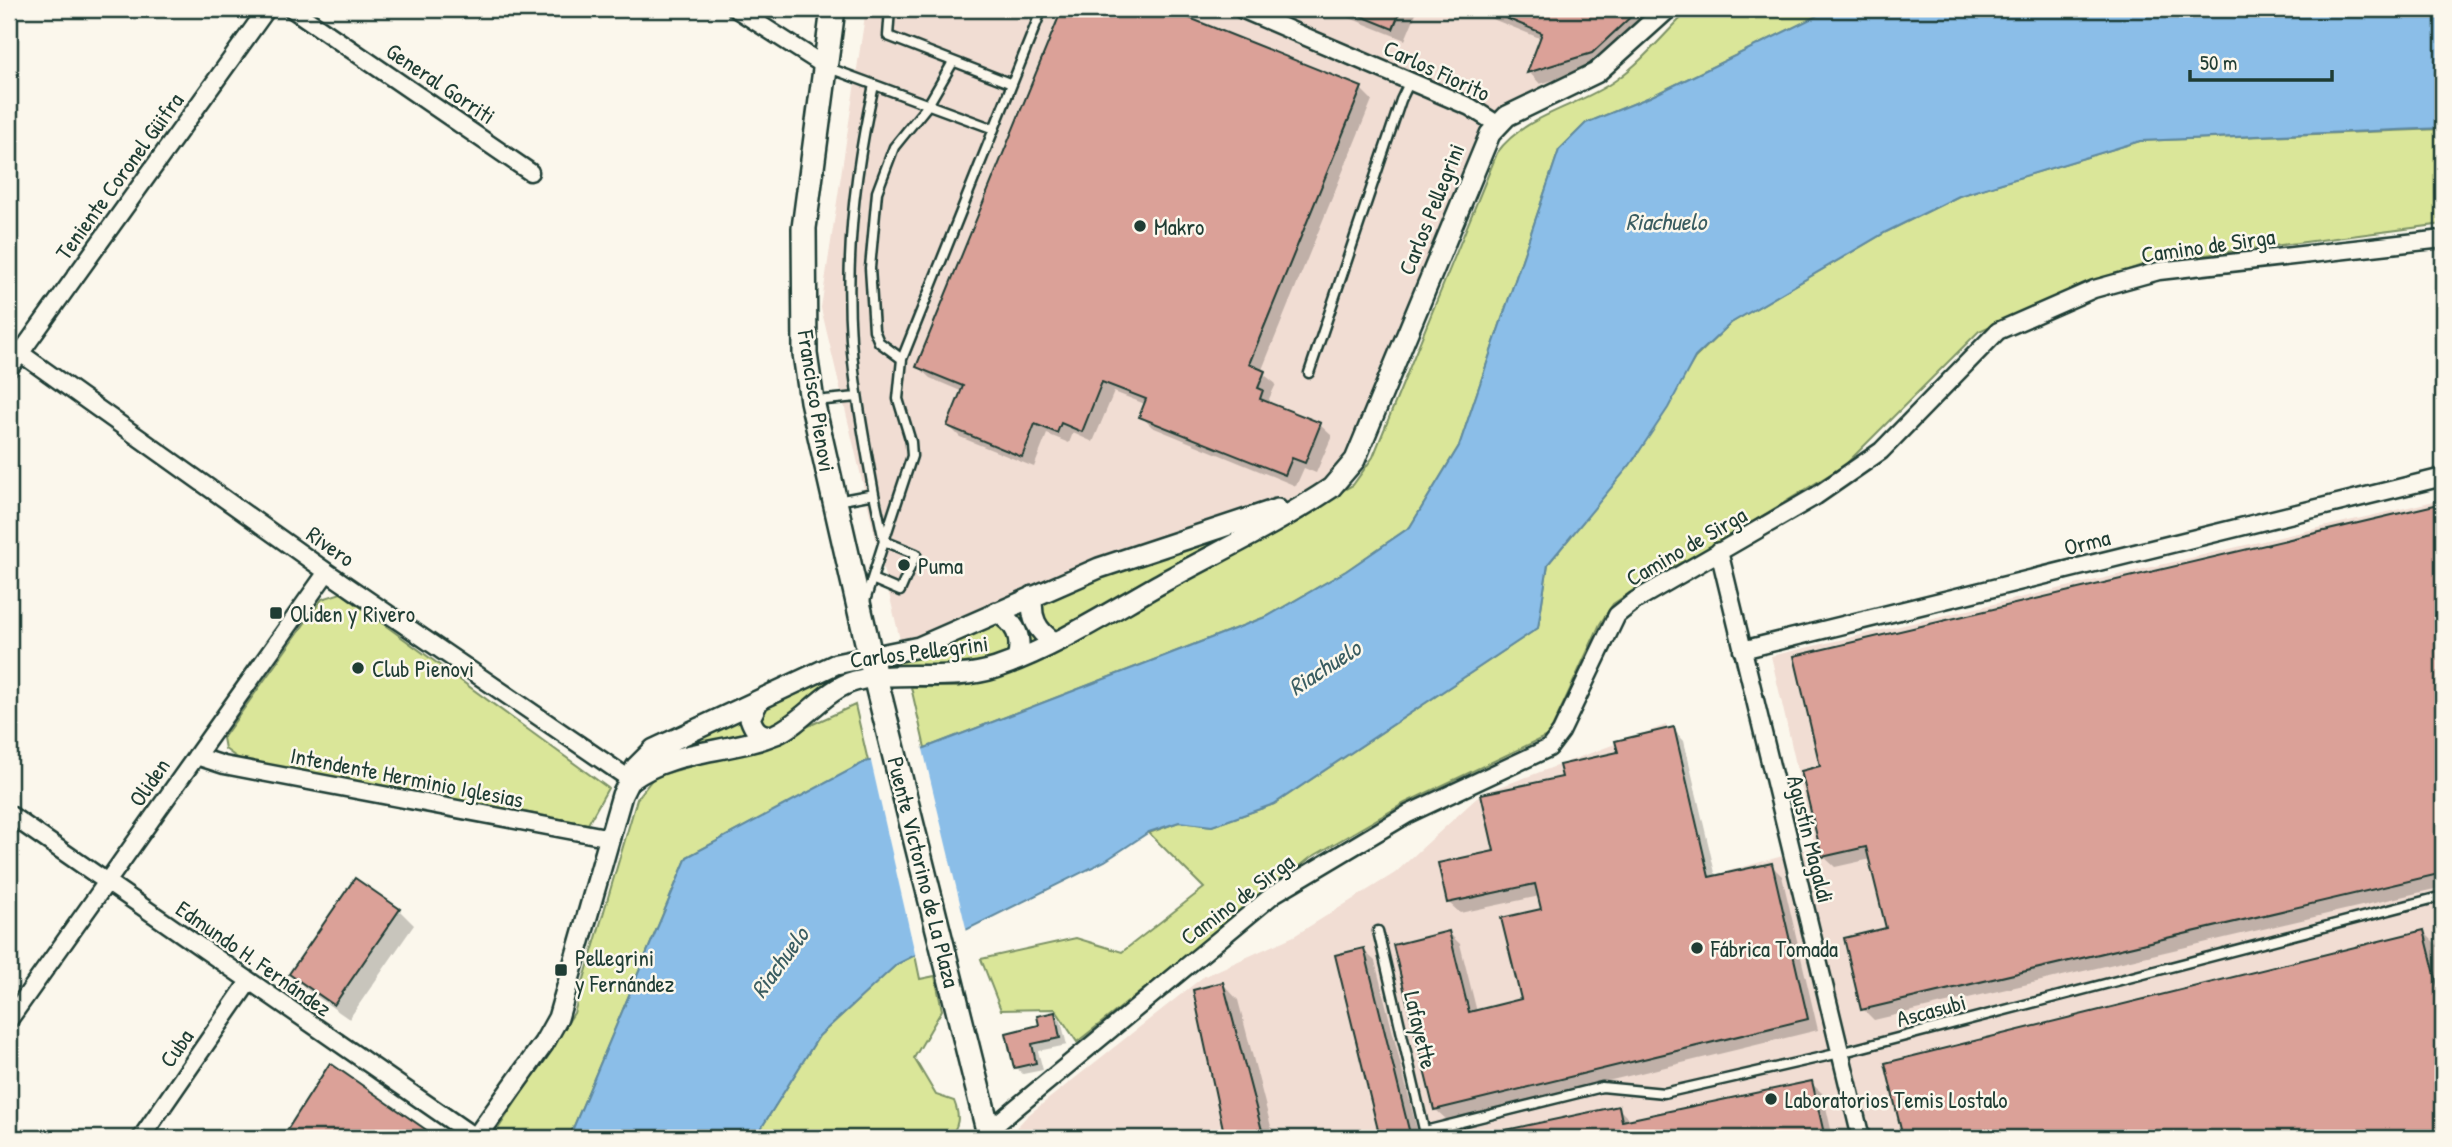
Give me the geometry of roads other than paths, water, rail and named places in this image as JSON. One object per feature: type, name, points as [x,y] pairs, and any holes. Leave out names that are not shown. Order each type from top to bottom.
[{"type":"main road","name":"Francisco Pienovi","points":[[833,9],[808,191],[803,261],[806,354],[812,401],[834,502],[892,745]]},
{"type":"main road","name":"Puente Victorino de La Plaza","points":[[892,745],[989,1135]]},
{"type":"street","name":"Teniente Coronel Güifra","points":[[9,369],[14,349],[267,9]]},
{"type":"street","name":"General Gorriti","points":[[292,9],[530,172]]},
{"type":"street","points":[[736,9],[825,66]]},
{"type":"street","name":"Carlos Fiorito","points":[[1241,9],[1469,107],[1497,124]]},
{"type":"street","name":"Carlos Pellegrini","points":[[476,1138],[544,1043],[558,1018],[622,795],[643,757],[654,748],[836,664],[960,676],[1017,659],[1054,642],[1320,495],[1341,480],[1355,460],[1483,145],[1497,124],[1518,110],[1596,73],[1667,9]]},
{"type":"street","name":"Camino de Sirga","points":[[989,1135],[1274,894],[1408,814],[1549,748],[1561,732],[1617,615],[1636,600],[1806,502],[1881,451],[1998,331],[2094,289],[2159,271],[2443,239]]},
{"type":"street","name":"Rivero","points":[[14,349],[327,572],[631,780]]},
{"type":"street","name":"Orma","points":[[1742,650],[2443,477]]},
{"type":"street","name":"Carlos Pellegrini","points":[[631,780],[660,762],[770,736],[790,727],[843,686],[873,667],[1099,568],[1320,495]]},
{"type":"street","name":"Agustín Magaldi","points":[[1719,551],[1861,1138]]},
{"type":"street","name":"Oliden","points":[[9,1020],[327,572]]},
{"type":"street","points":[[1033,596],[1031,610],[1034,623],[1042,635],[1054,642]]},
{"type":"street","points":[[997,612],[1009,620],[1018,631],[1020,645],[1017,659]]},
{"type":"street","points":[[758,702],[752,710],[753,727],[770,736]]},
{"type":"street","name":"Intendente Herminio Iglesias","points":[[196,755],[224,765],[611,838]]},
{"type":"street","name":"Edmundo H. Fernández","points":[[9,814],[248,983],[476,1138]]},
{"type":"street","name":"Cuba","points":[[141,1138],[248,983]]},
{"type":"lane","points":[[890,9],[888,36],[1012,84]]},
{"type":"lane","points":[[861,614],[912,456],[911,442],[898,399],[902,359],[1042,9]]},
{"type":"lane","points":[[902,359],[879,342],[874,330],[870,290],[873,218],[877,192],[894,147],[928,105],[953,62]]},
{"type":"lane","points":[[825,66],[994,129]]},
{"type":"lane","points":[[1309,373],[1401,100],[1410,81]]},
{"type":"lane","points":[[874,85],[852,211],[849,280],[857,397],[884,541]]},
{"type":"lane","points":[[812,401],[857,397]]},
{"type":"lane","points":[[834,502],[874,494]]},
{"type":"lane","points":[[872,579],[900,591],[916,554],[884,541]]},
{"type":"lane","name":"Ascasubi","points":[[1425,1135],[1602,1087],[1664,1093],[1840,1053],[2443,896]]},
{"type":"lane","name":"Lafayette","points":[[1378,931],[1425,1135]]},
{"type":"water","name":"Riachuelo","points":[[1825,9],[2443,9],[2443,128],[2140,141],[1959,196],[1886,232],[1731,323],[1695,357],[1668,408],[1630,465],[1548,564],[1538,628],[1274,804],[1212,826],[1179,822],[1149,832],[1105,861],[897,964],[819,1036],[755,1138],[569,1138],[687,857],[865,762],[925,748],[1268,616],[1346,571],[1410,527],[1459,446],[1559,150],[1586,123],[1650,97],[1815,17]]},
{"type":"place","name":"Makro","points":[[1140,226]]},
{"type":"place","name":"Puma","points":[[904,565]]},
{"type":"place","name":"Oliden y Rivero","points":[[276,613]]},
{"type":"place","name":"Club Pienovi","points":[[358,668]]},
{"type":"place","name":"Fábrica Tomada","points":[[1697,948]]},
{"type":"place","name":"Pellegrini y Fernández","points":[[561,970]]},
{"type":"place","name":"Laboratorios Temis Lostalo","points":[[1771,1099]]}]
